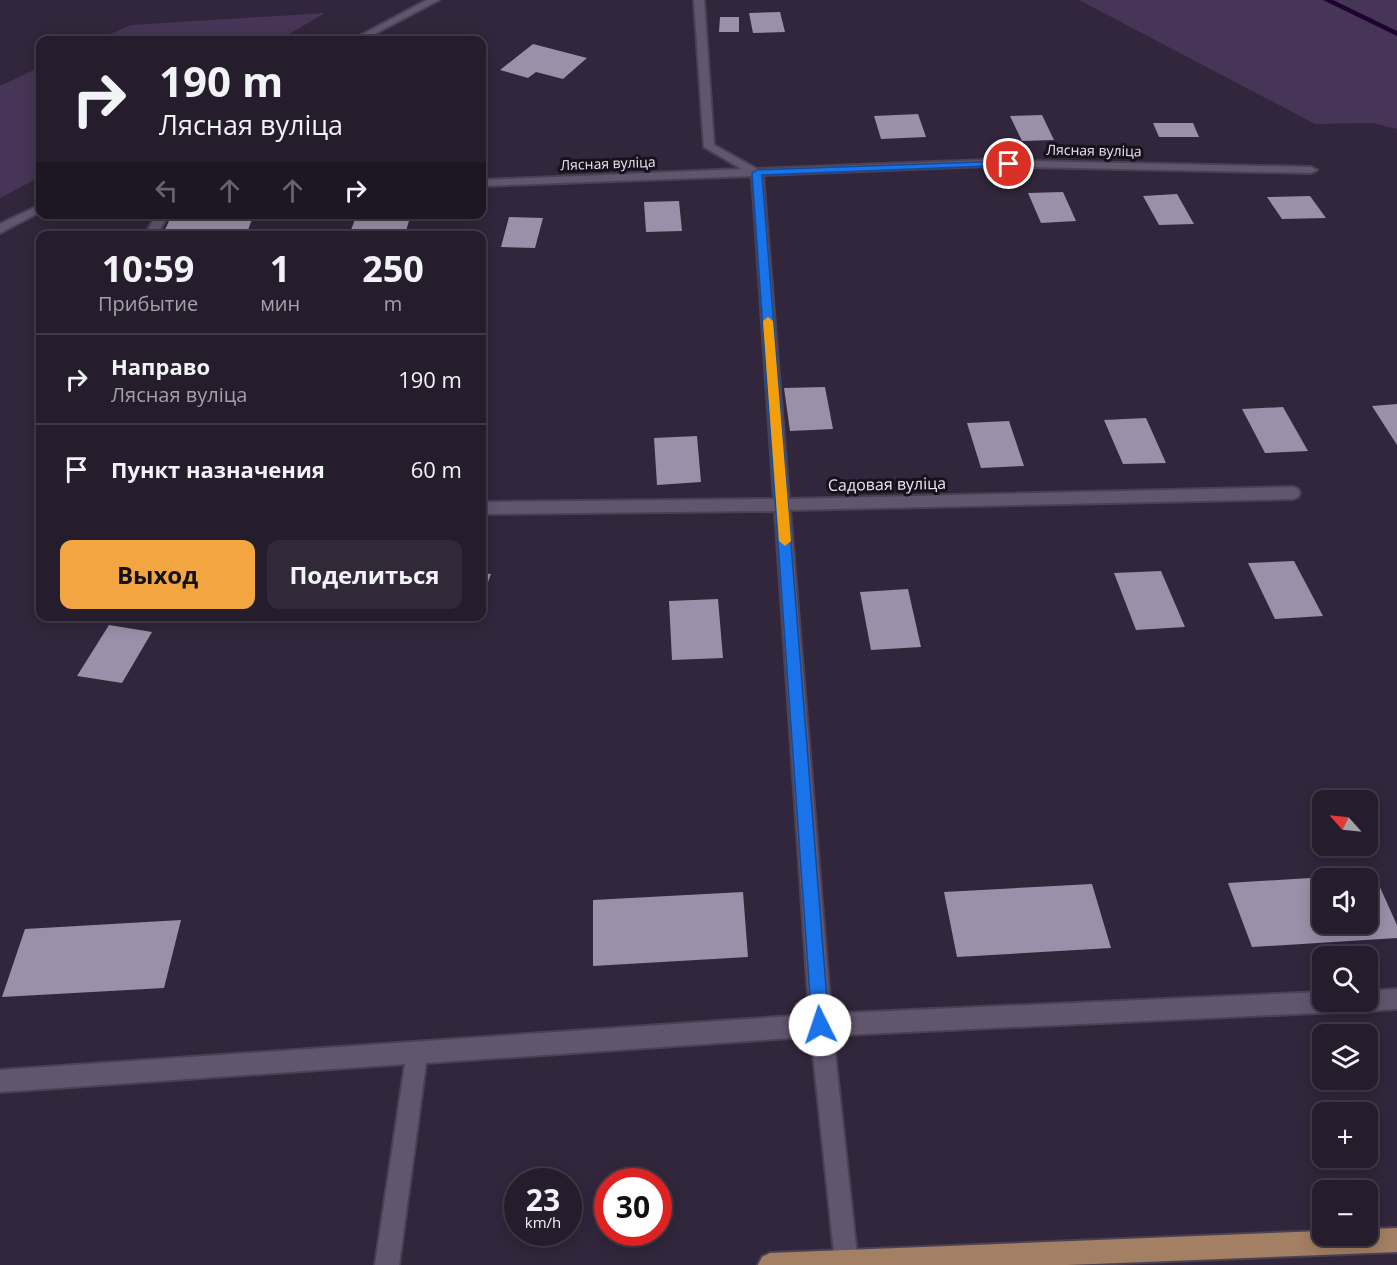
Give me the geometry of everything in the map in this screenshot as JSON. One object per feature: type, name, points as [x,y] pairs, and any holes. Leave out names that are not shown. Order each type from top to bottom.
[{"type":"main road","points":[[770,1265],[1397,1240]]},
{"type":"street","points":[[365,36],[434,0]]},
{"type":"street","points":[[699,0],[709,147],[757,173],[820,1025],[847,1262]]},
{"type":"street","name":"Лясная вуліца","points":[[486,183],[986,163],[1311,170]]},
{"type":"street","points":[[0,229],[36,209]]},
{"type":"street","name":"Садовая вуліца","points":[[486,508],[782,505],[1293,494]]},
{"type":"street","points":[[1378,1000],[1397,999]]},
{"type":"street","points":[[0,1081],[820,1025],[1312,1003]]},
{"type":"street","points":[[387,1265],[417,1053]]},
{"type":"shaded area","points":[[1079,0],[1397,0],[1397,129],[1373,123],[1315,124]]},
{"type":"shaded area","points":[[325,13],[286,36],[106,36],[131,25]]},
{"type":"shaded area","points":[[36,69],[36,179],[0,198],[0,86]]},
{"type":"building","points":[[780,12],[785,32],[753,33],[749,13]]},
{"type":"building","points":[[720,17],[739,17],[739,32],[719,32]]},
{"type":"building","points":[[533,44],[587,58],[563,79],[536,72],[528,78],[500,70]]},
{"type":"building","points":[[918,114],[926,137],[881,139],[874,116]]},
{"type":"building","points":[[1042,115],[1054,140],[1022,141],[1010,116]]},
{"type":"building","points":[[1153,123],[1193,123],[1199,137],[1159,137]]},
{"type":"building","points":[[1063,192],[1076,221],[1041,223],[1028,193]]},
{"type":"building","points":[[1177,194],[1194,224],[1159,225],[1143,196]]},
{"type":"building","points":[[1310,196],[1326,218],[1282,219],[1267,197]]},
{"type":"building","points":[[679,201],[682,231],[646,232],[644,202]]},
{"type":"building","points":[[509,217],[543,218],[535,248],[501,247]]},
{"type":"building","points":[[252,219],[248,231],[164,231],[169,221]]},
{"type":"building","points":[[355,219],[410,219],[406,231],[351,230]]},
{"type":"building","points":[[825,387],[833,429],[790,431],[784,388]]},
{"type":"building","points":[[1397,404],[1397,445],[1372,406]]},
{"type":"building","points":[[1283,407],[1308,451],[1265,453],[1242,409]]},
{"type":"building","points":[[1146,418],[1166,463],[1123,464],[1104,420]]},
{"type":"building","points":[[1009,421],[1024,466],[981,468],[967,423]]},
{"type":"building","points":[[697,436],[701,482],[657,485],[654,438]]},
{"type":"building","points":[[1294,561],[1323,616],[1275,619],[1248,563]]},
{"type":"building","points":[[1161,571],[1185,627],[1136,630],[1114,573]]},
{"type":"building","points":[[486,573],[491,574],[486,587]]},
{"type":"building","points":[[908,589],[921,647],[871,650],[860,592]]},
{"type":"building","points":[[718,599],[723,658],[672,660],[669,601]]},
{"type":"building","points":[[109,625],[152,632],[122,683],[77,676]]},
{"type":"building","points":[[1312,878],[1312,934],[1378,934],[1378,883],[1397,925],[1397,938],[1252,947],[1228,883]]},
{"type":"building","points":[[1092,884],[1111,948],[957,957],[944,892]]},
{"type":"building","points":[[743,892],[748,957],[593,966],[593,900]]},
{"type":"building","points":[[181,920],[164,988],[2,997],[25,929]]},
{"type":"waterway","points":[[1327,0],[1397,34]]},
{"type":"slow traffic","points":[[768,321],[785,541]]},
{"type":"route","points":[[820,1025],[757,173],[986,163],[1009,164]]}]
